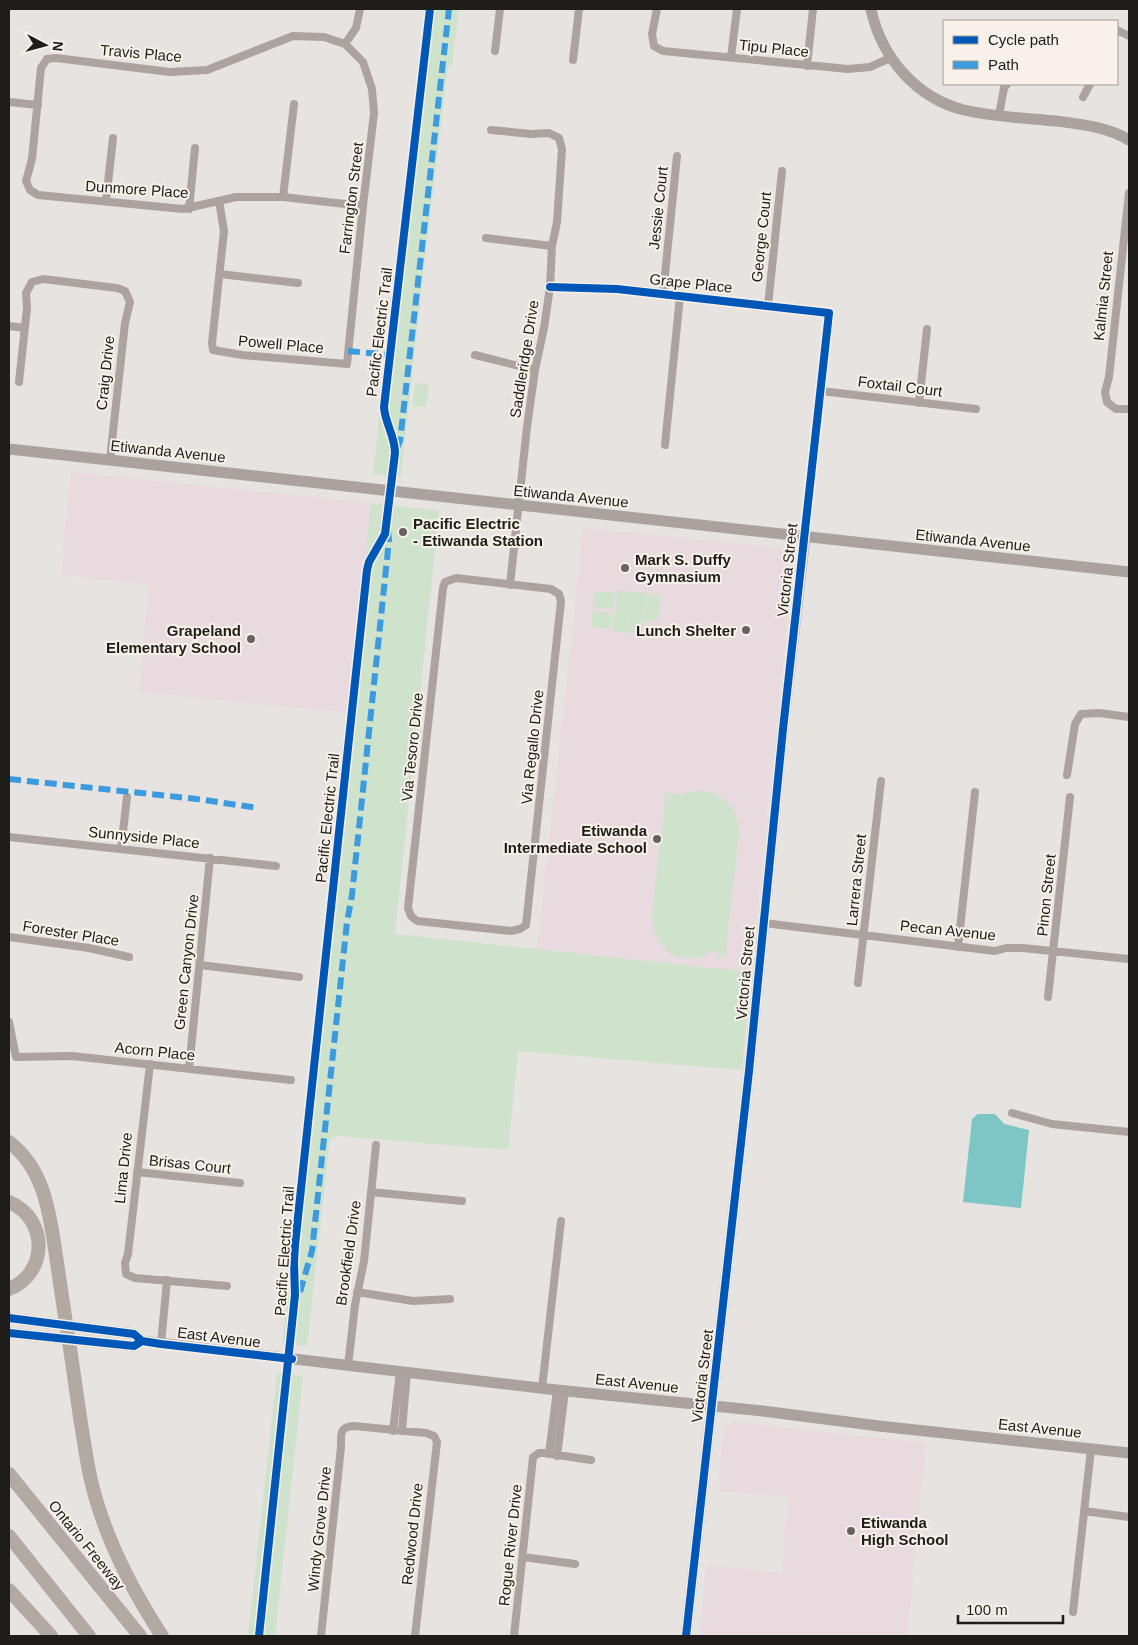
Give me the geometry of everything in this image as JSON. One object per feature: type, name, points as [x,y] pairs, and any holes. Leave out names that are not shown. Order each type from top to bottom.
[{"type":"highway","points":[[9,1142],[31,1166],[40,1182],[46,1199],[90,1477],[100,1511],[122,1570],[162,1636]]},
{"type":"highway","points":[[9,1202],[18,1206],[28,1215],[37,1232],[39,1245],[37,1259],[32,1270],[22,1282],[9,1289]]},
{"type":"highway","name":"Ontario Freeway","points":[[9,1474],[140,1636]]},
{"type":"highway","points":[[9,1536],[88,1636]]},
{"type":"highway","points":[[9,1591],[52,1636]]},
{"type":"street","points":[[345,44],[356,28],[360,9]]},
{"type":"street","points":[[495,51],[500,9]]},
{"type":"street","points":[[573,60],[579,9]]},
{"type":"street","name":"Tipu Place","points":[[657,9],[652,34],[654,46],[663,52],[858,69],[870,67],[890,58]]},
{"type":"street","points":[[732,57],[736,9]]},
{"type":"street","points":[[807,66],[813,9]]},
{"type":"street","points":[[871,9],[874,25],[890,58],[907,78],[942,102],[964,110],[1081,124],[1129,140]]},
{"type":"street","name":"Travis Place","points":[[38,105],[41,68],[47,59],[56,58],[170,72],[198,71],[207,70],[293,36],[324,37],[345,44]]},
{"type":"street","name":"Farrington Street","points":[[345,44],[364,62],[372,89],[374,113],[347,364]]},
{"type":"street","points":[[999,115],[1006,85]]},
{"type":"street","points":[[1083,97],[1089,85]]},
{"type":"street","points":[[9,102],[38,105]]},
{"type":"street","points":[[284,197],[294,104]]},
{"type":"street","name":"Dunmore Place","points":[[38,105],[32,159],[26,182],[30,190],[38,195],[189,209],[236,197],[284,197],[363,206]]},
{"type":"street","name":"Saddleridge Drive","points":[[491,130],[532,134],[549,133],[559,138],[562,149],[557,222],[552,246],[550,287],[535,370],[510,585]]},
{"type":"street","points":[[106,201],[113,138]]},
{"type":"street","points":[[189,209],[195,148]]},
{"type":"street","name":"Jessie Court","points":[[663,294],[677,156]]},
{"type":"street","name":"George Court","points":[[768,306],[782,171]]},
{"type":"street","name":"Kalmia Street","points":[[1129,193],[1105,392],[1107,402],[1116,409],[1129,409]]},
{"type":"street","points":[[218,201],[224,231],[220,274],[298,283]]},
{"type":"street","points":[[486,238],[552,246]]},
{"type":"street","name":"Powell Place","points":[[220,274],[212,343],[213,350],[242,355],[347,364]]},
{"type":"street","name":"Craig Drive","points":[[25,328],[26,293],[32,282],[43,279],[117,288],[125,291],[130,302],[125,323],[110,459]]},
{"type":"street","name":"Grape Place","points":[[550,287],[603,288],[830,313]]},
{"type":"street","points":[[665,445],[680,296]]},
{"type":"street","name":"Victoria Street","points":[[686,1636],[820,391],[830,313]]},
{"type":"street","points":[[9,326],[25,328],[19,382]]},
{"type":"street","points":[[919,403],[927,329]]},
{"type":"street","points":[[476,356],[535,370]]},
{"type":"street","name":"Foxtail Court","points":[[820,391],[976,409]]},
{"type":"street","name":"Etiwanda Avenue","points":[[9,449],[1129,572]]},
{"type":"street","name":"Via Tesoro Drive","points":[[510,585],[456,578],[445,582],[408,908],[410,916],[416,921],[511,931],[520,929]]},
{"type":"street","name":"Via Regallo Drive","points":[[510,585],[551,590],[558,594],[561,601],[526,925],[520,929]]},
{"type":"street","points":[[1067,775],[1074,724],[1081,714],[1099,713],[1129,717]]},
{"type":"street","name":"Larrera Street","points":[[858,983],[881,781]]},
{"type":"street","points":[[958,947],[976,792]]},
{"type":"street","points":[[122,849],[127,797]]},
{"type":"street","name":"Pinon Street","points":[[1048,997],[1070,797]]},
{"type":"street","name":"Sunnyside Place","points":[[9,837],[276,866]]},
{"type":"street","name":"Green Canyon Drive","points":[[189,1069],[210,858]]},
{"type":"street","name":"Pecan Avenue","points":[[764,923],[995,951],[1006,948],[1129,959]]},
{"type":"street","name":"Forester Place","points":[[9,937],[89,948],[129,956]]},
{"type":"street","points":[[200,965],[299,977]]},
{"type":"street","name":"Acorn Place","points":[[9,1022],[16,1057],[72,1056],[291,1080]]},
{"type":"street","name":"Lima Drive","points":[[150,1064],[128,1254],[125,1263],[126,1274],[135,1278],[167,1280]]},
{"type":"street","points":[[1012,1113],[1052,1124],[1129,1132]]},
{"type":"street","name":"Brookfield Drive","points":[[348,1366],[357,1292],[364,1261],[376,1145]]},
{"type":"street","name":"Brisas Court","points":[[136,1172],[240,1183]]},
{"type":"street","points":[[371,1192],[462,1201]]},
{"type":"street","points":[[542,1388],[561,1221]]},
{"type":"street","points":[[162,1344],[167,1280],[227,1286]]},
{"type":"street","points":[[357,1292],[412,1300],[450,1299]]},
{"type":"street","name":"East Avenue","points":[[9,1318],[134,1334],[142,1341],[162,1344],[561,1391],[763,1411],[879,1426],[1129,1453]]},
{"type":"street","name":"East Avenue","points":[[9,1333],[134,1346],[142,1341]]},
{"type":"street","points":[[397,1431],[404,1371]]},
{"type":"street","points":[[561,1391],[553,1455],[591,1460]]},
{"type":"street","name":"Windy Grove Drive","points":[[321,1636],[343,1429],[346,1426],[354,1426],[397,1431]]},
{"type":"street","name":"Redwood Drive","points":[[397,1431],[426,1432],[434,1436],[437,1442],[415,1636]]},
{"type":"street","points":[[1073,1612],[1091,1449]]},
{"type":"street","name":"Rogue River Drive","points":[[514,1636],[533,1458],[539,1453],[553,1455]]},
{"type":"street","points":[[1084,1511],[1129,1517]]},
{"type":"street","points":[[523,1557],[576,1564]]},
{"type":"shaded area","name":"Grapeland Elementary School","points":[[71,472],[371,503],[350,713],[139,692],[149,585],[61,575]]},
{"type":"shaded area","name":"Etiwanda Intermediate School","points":[[582,528],[791,549],[794,555],[751,972],[537,949],[578,582]]},
{"type":"shaded area","name":"Etiwanda High School","points":[[733,1422],[926,1443],[907,1636],[699,1636],[707,1565],[781,1573],[789,1497],[719,1491],[724,1428]]},
{"type":"green space","points":[[426,9],[459,9],[452,66],[448,66],[401,477],[373,474]]},
{"type":"green space","points":[[415,383],[429,384],[426,407],[412,406]]},
{"type":"green space","points":[[371,503],[439,511],[395,934],[751,972],[742,1070],[518,1051],[508,1150],[337,1136],[330,1139],[307,1346],[282,1343]]},
{"type":"green space","points":[[617,590],[646,593],[642,634],[628,633],[631,597],[627,633],[613,631]]},
{"type":"green space","points":[[595,591],[615,593],[613,609],[593,607]]},
{"type":"green space","points":[[647,593],[661,595],[658,622],[644,620]]},
{"type":"green space","points":[[593,611],[613,613],[611,629],[591,627]]},
{"type":"green space","points":[[698,790],[715,794],[728,803],[733,809],[738,824],[739,833],[725,957],[717,956],[717,948],[705,955],[693,958],[673,955],[658,939],[654,928],[652,914],[666,793],[681,795]]},
{"type":"green space","points":[[277,1373],[303,1376],[275,1636],[248,1636]]},
{"type":"water","points":[[978,1114],[995,1114],[1004,1124],[1029,1130],[1021,1208],[963,1202],[972,1119]]},
{"type":"marked path","points":[[397,448],[400,441],[449,9]]},
{"type":"marked path","points":[[348,351],[390,355]]},
{"type":"marked path","points":[[300,1292],[312,1251],[347,922],[352,895],[389,540],[388,531]]},
{"type":"marked path","points":[[9,779],[197,799],[258,808]]},
{"type":"cycle path","name":"Pacific Electric Trail","points":[[259,1636],[295,1295],[295,1245],[367,570],[369,562],[385,534],[395,453],[384,407],[430,9]]},
{"type":"cycle path","points":[[550,287],[617,289],[829,313],[783,729],[749,1071],[686,1636]]},
{"type":"cycle path","points":[[9,1318],[134,1334],[142,1341],[161,1344],[292,1359]]},
{"type":"cycle path","points":[[9,1333],[134,1346],[142,1341]]},
{"type":"place","name":"Pacific Electric - Etiwanda Station","points":[[403,532]]},
{"type":"place","name":"Mark S. Duffy Gymnasium","points":[[625,568]]},
{"type":"place","name":"Lunch Shelter","points":[[746,630]]},
{"type":"place","name":"Grapeland Elementary School","points":[[251,639]]},
{"type":"place","name":"Etiwanda Intermediate School","points":[[657,839]]},
{"type":"place","name":"Etiwanda High School","points":[[851,1531]]}]
